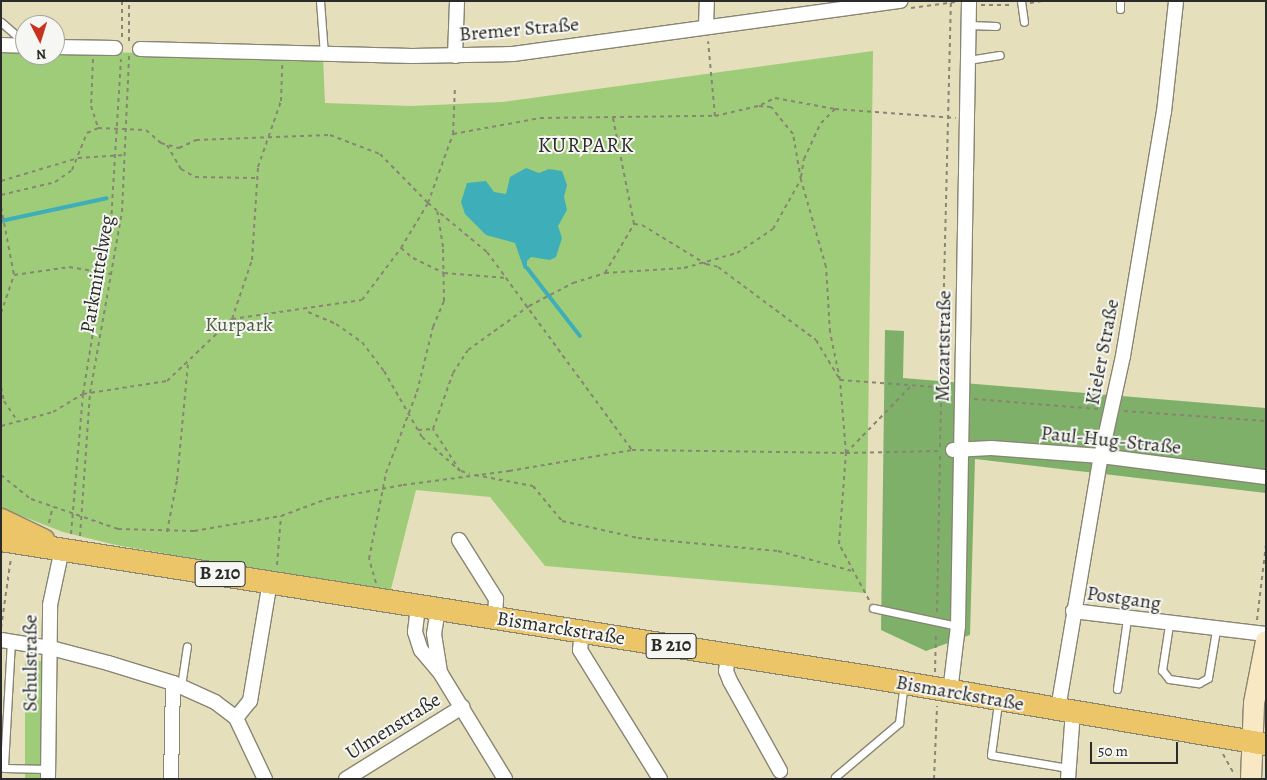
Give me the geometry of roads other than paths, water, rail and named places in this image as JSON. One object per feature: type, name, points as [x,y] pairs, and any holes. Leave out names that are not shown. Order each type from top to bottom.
[{"type":"main road","name":"Bismarckstraße","points":[[1,520],[70,550]]},
{"type":"main road","name":"Bismarckstraße","points":[[7,541],[904,683],[944,685],[999,700],[1260,743]]},
{"type":"main road","points":[[1260,743],[1254,703],[1266,641]]},
{"type":"main road","points":[[1251,779],[1260,743],[1266,694]]},
{"type":"street","points":[[455,56],[457,1]]},
{"type":"street","points":[[706,26],[708,1]]},
{"type":"street","name":"Bremer Straße","points":[[140,49],[455,56],[512,54],[900,1]]},
{"type":"street","name":"Mozartstraße","points":[[944,685],[958,626],[951,450],[958,393],[969,1]]},
{"type":"street","name":"Kieler Straße","points":[[1068,773],[1065,710],[1073,611],[1101,456],[1113,404],[1164,112],[1176,1]]},
{"type":"street","points":[[1,45],[15,45]]},
{"type":"street","points":[[65,47],[119,48]]},
{"type":"street","name":"Paul-Hug-Straße","points":[[951,450],[991,448],[1101,456],[1266,477]]},
{"type":"street","points":[[459,540],[496,599],[495,617]]},
{"type":"street","name":"Schulstraße","points":[[48,774],[51,648],[50,604],[70,550]]},
{"type":"street","points":[[236,718],[250,701],[273,582]]},
{"type":"street","points":[[428,608],[441,674]]},
{"type":"street","points":[[428,608],[417,641],[441,674],[505,779]]},
{"type":"street","name":"Postgang","points":[[1073,611],[1169,625],[1266,634]]},
{"type":"street","points":[[582,632],[580,650],[660,779]]},
{"type":"street","points":[[6,640],[51,648],[177,684],[215,702],[236,718],[265,779]]},
{"type":"street","points":[[729,655],[726,671],[730,681],[780,771]]},
{"type":"street","points":[[171,779],[177,684]]},
{"type":"street","name":"Ulmenstraße","points":[[351,778],[462,707]]},
{"type":"lane","points":[[320,1],[324,54]]},
{"type":"lane","points":[[1021,1],[1024,22]]},
{"type":"lane","points":[[1,22],[15,35]]},
{"type":"lane","points":[[969,25],[996,26]]},
{"type":"lane","points":[[968,60],[1000,55]]},
{"type":"lane","points":[[873,608],[936,623],[958,626]]},
{"type":"lane","points":[[1117,689],[1127,619]]},
{"type":"lane","name":"Postgang","points":[[1169,625],[1162,670],[1169,679],[1199,683],[1208,678],[1216,630]]},
{"type":"lane","points":[[6,640],[4,768],[48,774]]},
{"type":"lane","points":[[177,684],[187,646]]},
{"type":"lane","points":[[835,777],[899,723],[904,683]]},
{"type":"lane","points":[[999,700],[991,755],[1068,773]]},
{"type":"water","points":[[526,168],[539,173],[549,169],[562,171],[567,185],[564,197],[567,210],[558,226],[562,238],[556,257],[550,260],[531,257],[527,261],[527,268],[524,269],[515,243],[486,235],[465,214],[461,202],[467,183],[486,181],[494,192],[506,194],[510,177]]},
{"type":"waterway","points":[[1,221],[107,198]]},
{"type":"waterway","points":[[527,268],[580,336]]},
{"type":"district","name":"KURPARK","points":[[586,145]]},
{"type":"park label","name":"Kurpark","points":[[239,324]]}]
